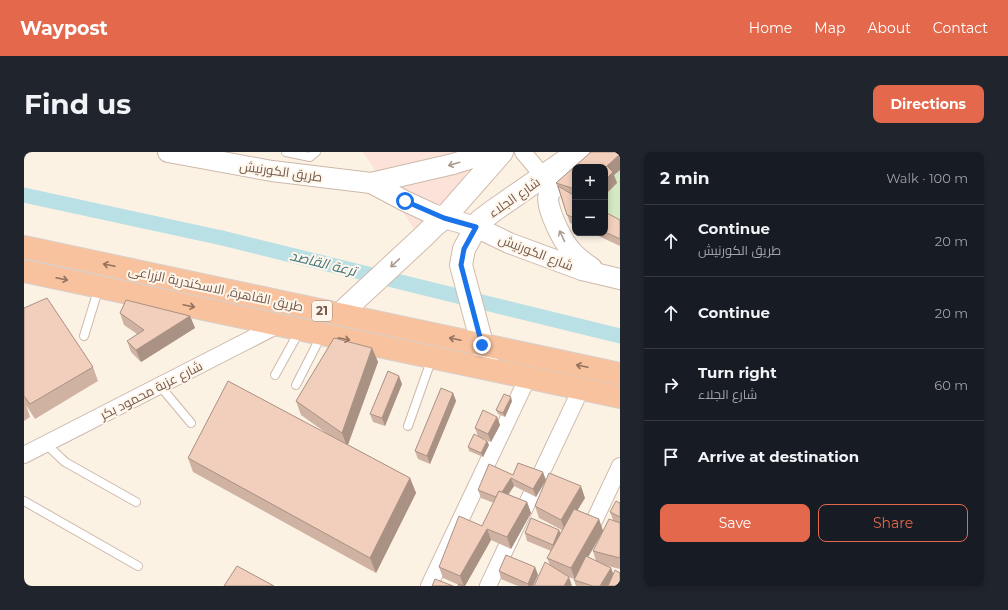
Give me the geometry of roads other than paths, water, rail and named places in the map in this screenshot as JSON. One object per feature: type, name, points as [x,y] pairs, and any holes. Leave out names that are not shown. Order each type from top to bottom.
[{"type":"highway","name":"طريق القاهرة, الاسكندرية الزراعى","points":[[24,247],[340,314],[480,337],[620,374]]},
{"type":"highway","name":"طريق القاهرة, الاسكندرية الزراعى","points":[[24,271],[620,397]]},
{"type":"main road","points":[[340,314],[435,224],[444,218],[502,152]]},
{"type":"main road","name":"شارع الجلاء","points":[[488,369],[461,265],[464,249],[480,221],[578,152]]},
{"type":"street","name":"طريق الكورنيش","points":[[168,152],[218,157],[279,172],[371,183],[453,164],[491,152]]},
{"type":"street","points":[[524,152],[544,176]]},
{"type":"street","points":[[585,164],[592,158],[595,152]]},
{"type":"street","name":"شارع الكورنيش","points":[[572,175],[551,190],[548,195],[548,205],[568,247],[579,259],[598,273]]},
{"type":"street","name":"طريق الكورنيش","points":[[371,183],[405,201],[444,218]]},
{"type":"street","name":"شارع الكورنيش","points":[[444,218],[476,227],[509,244],[582,270],[620,279]]},
{"type":"street","name":"شارع عزبة محمود بكر","points":[[24,455],[278,325]]},
{"type":"street","points":[[429,586],[528,377]]},
{"type":"street","points":[[488,586],[581,389]]},
{"type":"street","points":[[580,551],[620,466]]},
{"type":"lane","points":[[286,152],[310,157],[316,152]]},
{"type":"lane","points":[[84,336],[99,287]]},
{"type":"lane","points":[[275,375],[300,330]]},
{"type":"lane","points":[[296,385],[322,334]]},
{"type":"lane","points":[[408,426],[432,357]]},
{"type":"lane","points":[[160,386],[191,423]]},
{"type":"lane","points":[[46,444],[65,462],[136,502]]},
{"type":"lane","points":[[24,501],[138,566]]},
{"type":"waterway","name":"ترعة القاصد","points":[[24,195],[222,238],[620,336]]}]
